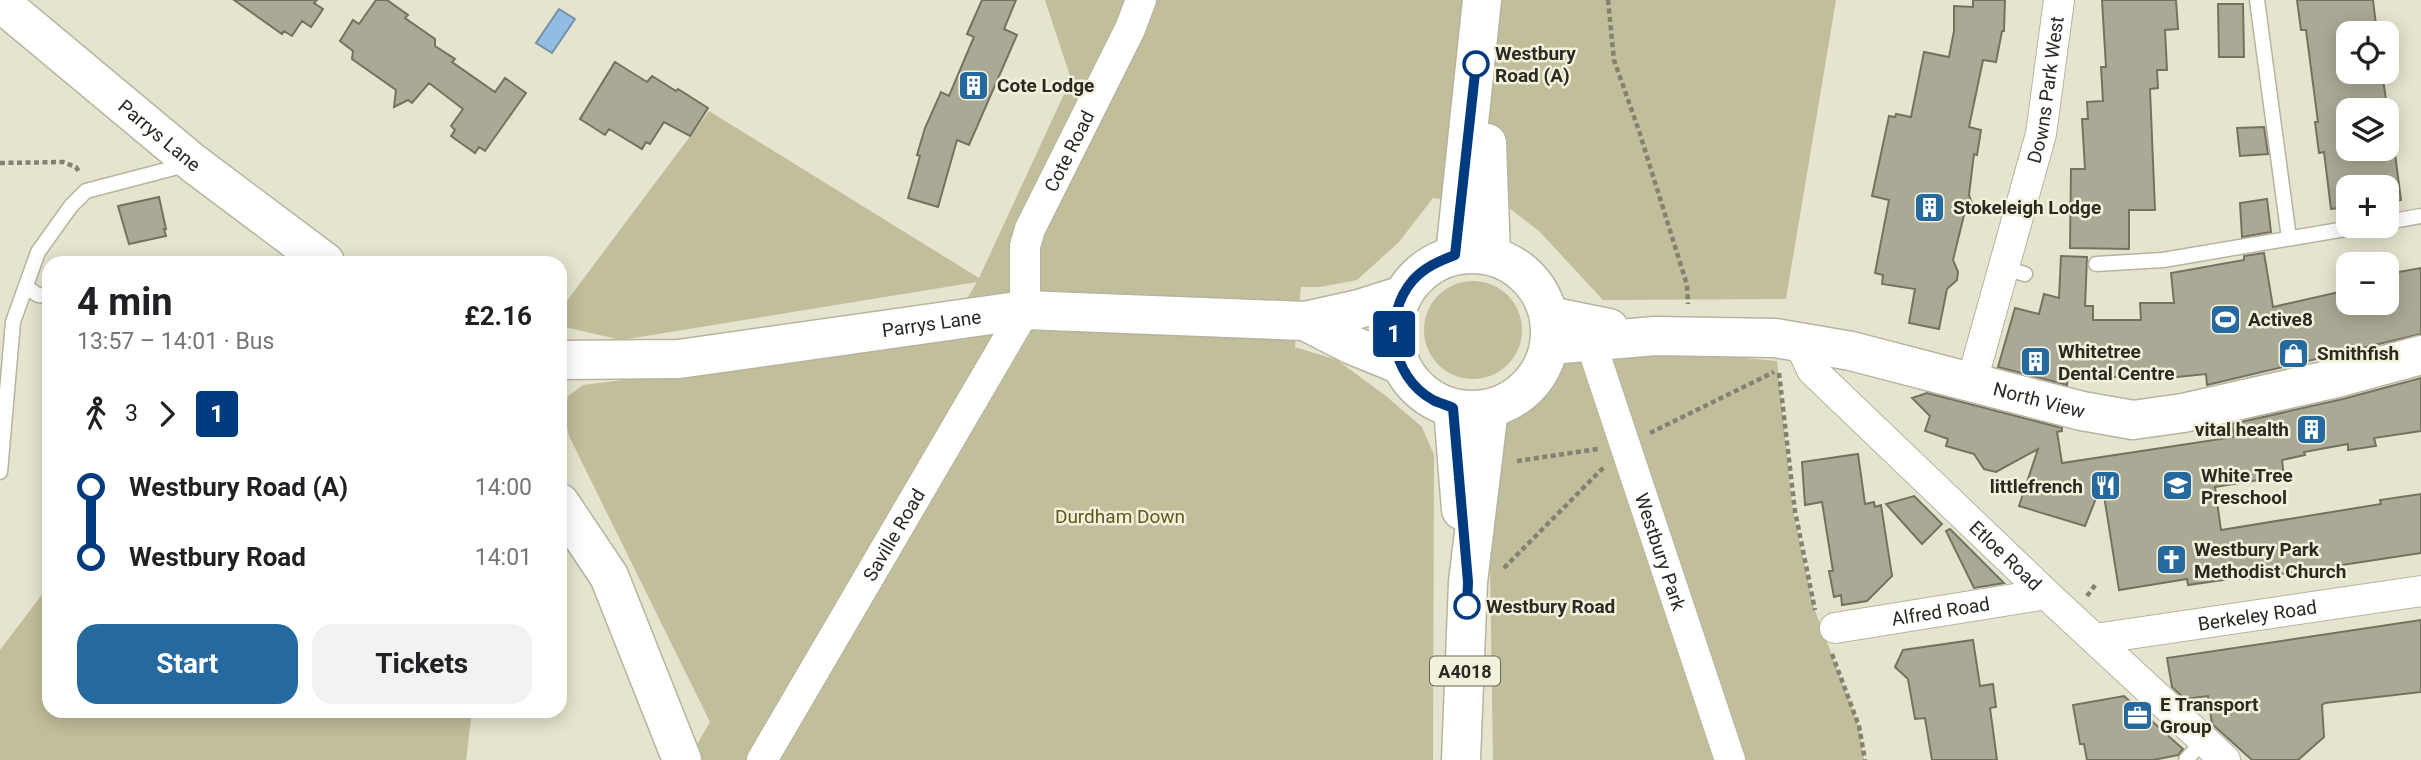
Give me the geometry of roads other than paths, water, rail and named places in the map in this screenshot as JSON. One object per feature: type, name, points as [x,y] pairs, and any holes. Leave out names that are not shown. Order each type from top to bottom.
[{"type":"main road","name":"Parrys Lane","points":[[0,2],[193,163],[317,256]]},
{"type":"main road","points":[[1473,256],[1481,2]]},
{"type":"main road","points":[[1473,256],[1511,264],[1529,278],[1542,295],[1550,331],[1542,368],[1529,387],[1510,401],[1471,408],[1432,400],[1414,384],[1401,365],[1395,348],[1396,312],[1404,295],[1425,269],[1473,256]]},
{"type":"main road","name":"Parrys Lane","points":[[567,359],[679,359],[1025,310],[1305,321],[1359,309],[1404,295]]},
{"type":"main road","name":"Parrys Lane","points":[[1305,321],[1352,345],[1401,365]]},
{"type":"main road","name":"North View","points":[[1550,331],[1787,340],[1851,351],[2082,411],[2133,420],[2183,413],[2337,378],[2421,355]]},
{"type":"main road","name":"North View","points":[[1550,331],[1591,343],[1669,336]]},
{"type":"main road","name":"A4018","points":[[1468,582],[1483,467],[1471,408]]},
{"type":"main road","name":"A4018","points":[[1461,760],[1471,408]]},
{"type":"main road","points":[[567,513],[609,576],[682,760]]},
{"type":"street","name":"Cote Road","points":[[1025,310],[1025,246],[1030,229],[1130,29],[1141,0]]},
{"type":"street","name":"Downs Park West","points":[[1972,381],[2014,271],[2041,134],[2059,0]]},
{"type":"street","name":"Saville Road","points":[[762,760],[1025,310]]},
{"type":"street","name":"Etloe Road","points":[[1787,340],[1812,370],[2095,639],[2205,753]]},
{"type":"street","name":"Westbury Park","points":[[1591,343],[1730,760]]},
{"type":"street","name":"Berkeley Road","points":[[2095,639],[2421,591]]},
{"type":"street","name":"Alfred Road","points":[[1827,630],[2046,594]]},
{"type":"lane","points":[[2257,0],[2289,238]]},
{"type":"lane","points":[[0,472],[13,322],[38,252],[71,206],[86,191],[193,163]]},
{"type":"lane","points":[[2399,220],[2421,216]]},
{"type":"lane","points":[[2096,264],[2163,260],[2336,230]]},
{"type":"lane","points":[[26,287],[42,295]]},
{"type":"water","points":[[559,9],[575,19],[552,53],[536,43]]},
{"type":"place","name":"Westbury Road (A)","points":[[1476,64]]},
{"type":"place","name":"Cote Lodge","points":[[974,85]]},
{"type":"place","name":"Stokeleigh Lodge","points":[[1930,207]]},
{"type":"place","name":"Active8","points":[[2225,319]]},
{"type":"place","name":"Smithfish","points":[[2294,353]]},
{"type":"place","name":"Whitetree Dental Centre","points":[[2035,362]]},
{"type":"place","name":"vital health","points":[[2312,429]]},
{"type":"place","name":"littlefrench","points":[[2106,486]]},
{"type":"place","name":"White Tree Preschool","points":[[2178,486]]},
{"type":"place","name":"Westbury Park Methodist Church","points":[[2171,560]]},
{"type":"place","name":"Westbury Road","points":[[1467,606]]},
{"type":"place","name":"E Transport Group","points":[[2137,715]]},
{"type":"park label","name":"Durdham Down","points":[[1120,516]]}]
